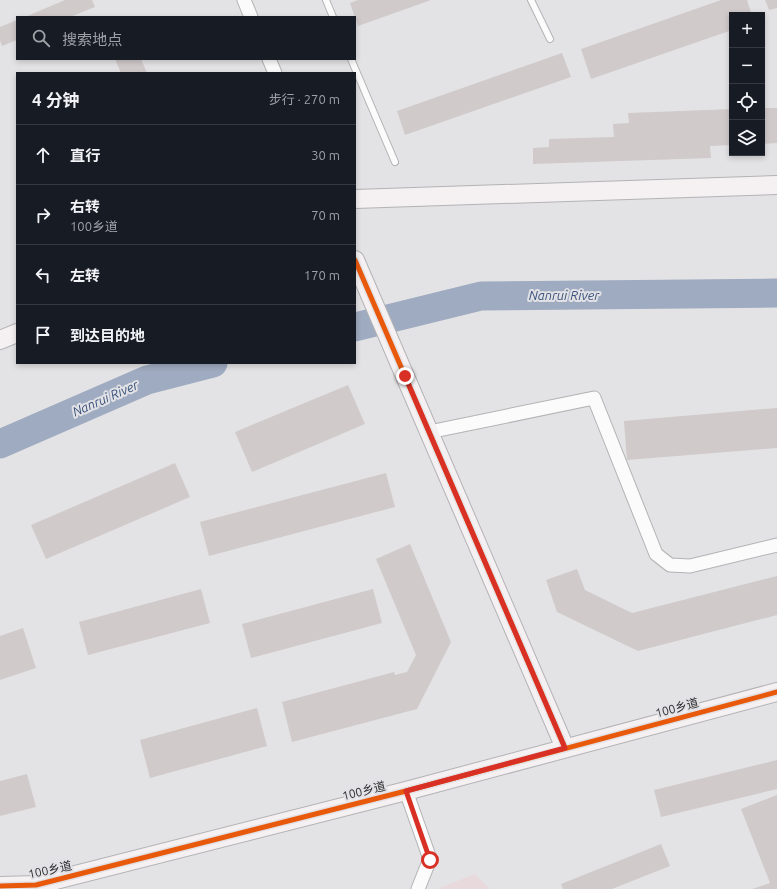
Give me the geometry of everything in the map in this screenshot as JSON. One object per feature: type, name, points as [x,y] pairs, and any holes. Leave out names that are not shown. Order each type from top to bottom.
[{"type":"street","points":[[244,0],[251,16]]},
{"type":"street","points":[[269,60],[275,72]]},
{"type":"street","points":[[356,199],[777,185]]},
{"type":"street","points":[[356,263],[565,748]]},
{"type":"street","points":[[0,340],[16,333]]},
{"type":"street","points":[[429,432],[594,398],[656,554],[670,565],[690,566],[777,545]]},
{"type":"street","name":"100乡道","points":[[0,886],[36,885],[406,791],[777,692]]},
{"type":"street","points":[[406,791],[430,860],[418,889]]},
{"type":"lane","points":[[326,0],[333,16]]},
{"type":"lane","points":[[531,0],[550,38]]},
{"type":"lane","points":[[351,60],[395,162]]},
{"type":"shaded area","points":[[475,874],[490,889],[437,889]]},
{"type":"building","points":[[65,0],[92,0],[95,7],[72,16],[27,16]]},
{"type":"building","points":[[358,0],[431,0],[358,26],[356,16],[355,16],[350,3]]},
{"type":"building","points":[[721,0],[747,0],[751,12],[729,12],[729,31],[591,79],[581,49]]},
{"type":"building","points":[[765,0],[777,0],[777,8],[769,10]]},
{"type":"building","points":[[16,20],[16,40],[2,46],[0,40],[0,27]]},
{"type":"building","points":[[562,53],[571,77],[405,135],[397,111]]},
{"type":"building","points":[[115,60],[141,60],[147,72],[121,72]]},
{"type":"building","points":[[765,108],[777,108],[777,143],[765,144]]},
{"type":"building","points":[[729,109],[729,145],[710,146],[711,158],[533,164],[533,148],[549,147],[549,139],[614,137],[613,124],[629,123],[628,113]]},
{"type":"building","points":[[348,385],[365,424],[252,472],[235,432]]},
{"type":"building","points":[[777,408],[777,448],[627,460],[624,421]]},
{"type":"building","points":[[175,463],[190,497],[46,559],[31,525]]},
{"type":"building","points":[[386,473],[395,507],[209,556],[200,522]]},
{"type":"building","points":[[410,544],[451,642],[417,709],[292,742],[282,702],[394,672],[395,675],[407,672],[416,655],[376,559]]},
{"type":"building","points":[[577,569],[585,590],[632,613],[777,576],[777,615],[638,651],[557,612],[546,580]]},
{"type":"building","points":[[201,589],[210,623],[88,655],[79,622]]},
{"type":"building","points":[[373,589],[382,623],[251,658],[242,624]]},
{"type":"building","points":[[23,628],[36,668],[0,680],[0,636]]},
{"type":"building","points":[[257,708],[267,746],[150,778],[140,740]]},
{"type":"building","points":[[777,760],[777,789],[661,817],[654,790]]},
{"type":"building","points":[[27,774],[36,807],[0,816],[0,781]]},
{"type":"building","points":[[777,795],[777,889],[752,889],[770,883],[741,809]]},
{"type":"building","points":[[661,844],[670,866],[612,889],[563,889],[561,884]]},
{"type":"waterway","name":"Nanrui River","points":[[356,327],[481,296],[777,293]]},
{"type":"waterway","name":"Nanrui River","points":[[0,444],[147,380],[209,364]]},
{"type":"cycle path","points":[[356,262],[565,748]]},
{"type":"cycle path","points":[[0,886],[36,885],[406,791],[777,692]]},
{"type":"route","points":[[405,376],[565,748],[406,791],[430,860]]}]
